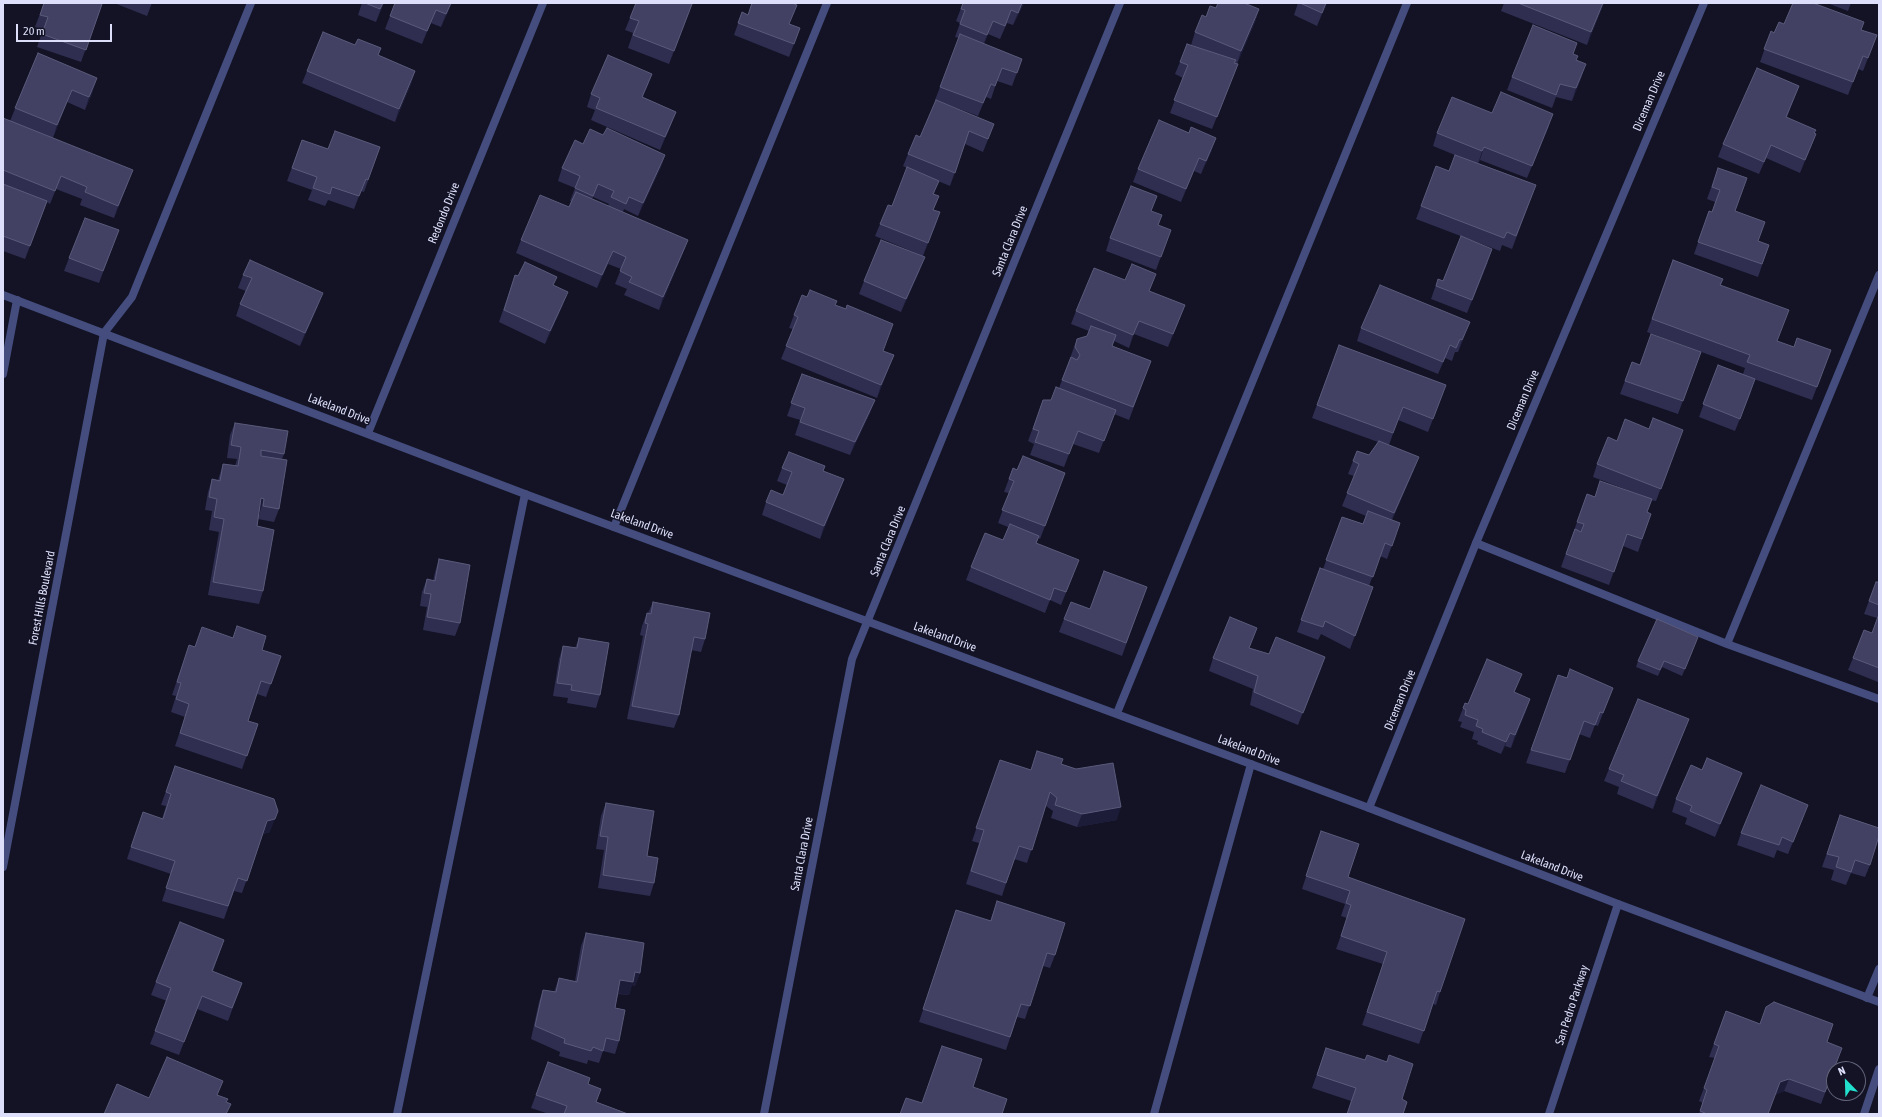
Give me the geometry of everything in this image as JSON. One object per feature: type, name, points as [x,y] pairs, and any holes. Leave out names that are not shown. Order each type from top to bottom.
[{"type":"street","points":[[104,333],[132,296],[251,3]]},
{"type":"street","name":"Redondo Drive","points":[[368,433],[543,3]]},
{"type":"street","points":[[614,527],[827,3]]},
{"type":"street","name":"Santa Clara Drive","points":[[764,1114],[852,659],[1120,3]]},
{"type":"street","points":[[1117,713],[1407,3]]},
{"type":"street","name":"Diceman Drive","points":[[1369,808],[1476,543],[1704,3]]},
{"type":"street","points":[[1727,644],[1879,275]]},
{"type":"street","name":"Lakeland Drive","points":[[3,295],[525,494],[1117,713],[1879,1002]]},
{"type":"street","points":[[3,374],[17,300]]},
{"type":"street","name":"Forest Hills Boulevard","points":[[3,867],[104,333]]},
{"type":"street","points":[[396,1114],[525,494]]},
{"type":"street","points":[[1476,543],[1727,644],[1879,699]]},
{"type":"street","points":[[1154,1114],[1251,764]]},
{"type":"street","name":"San Pedro Parkway","points":[[1549,1114],[1618,904]]},
{"type":"street","points":[[1867,998],[1879,969]]},
{"type":"street","points":[[1864,1114],[1879,1069]]},
{"type":"building","points":[[44,3],[102,4],[86,50],[42,34],[48,17],[40,15]]},
{"type":"building","points":[[365,3],[383,3],[380,9]]},
{"type":"building","points":[[395,3],[451,3],[446,14],[436,10],[427,31],[390,16]]},
{"type":"building","points":[[636,3],[692,4],[674,51],[633,35],[639,21],[630,18]]},
{"type":"building","points":[[752,3],[792,3],[797,5],[789,24],[800,28],[794,44],[738,23],[742,12],[748,15]]},
{"type":"building","points":[[963,3],[1022,3],[1018,13],[1011,10],[1005,26],[993,21],[987,35],[960,24],[965,10],[961,9]]},
{"type":"building","points":[[1218,3],[1244,3],[1259,9],[1241,51],[1195,32],[1202,15],[1206,17],[1210,6],[1216,8]]},
{"type":"building","points":[[1300,3],[1326,3],[1322,13]]},
{"type":"building","points":[[1518,3],[1603,3],[1591,32]]},
{"type":"building","points":[[1793,3],[1813,3],[1864,22],[1861,30],[1877,35],[1868,58],[1863,56],[1853,82],[1764,49],[1771,31],[1774,33],[1779,22],[1784,24]]},
{"type":"building","points":[[1533,25],[1577,43],[1573,54],[1578,56],[1576,60],[1586,64],[1576,88],[1560,84],[1556,95],[1512,77]]},
{"type":"building","points":[[323,32],[355,45],[358,39],[381,48],[378,55],[415,71],[399,109],[307,71]]},
{"type":"building","points":[[960,34],[1022,59],[1017,73],[1002,68],[995,86],[991,84],[983,103],[940,87]]},
{"type":"building","points":[[1187,44],[1236,60],[1234,63],[1238,64],[1217,117],[1174,100],[1188,65],[1180,62]]},
{"type":"building","points":[[38,53],[97,78],[89,97],[72,90],[57,125],[15,108]]},
{"type":"building","points":[[608,55],[652,74],[642,97],[676,112],[665,137],[596,108],[600,98],[591,94]]},
{"type":"building","points":[[1757,68],[1799,86],[1786,117],[1816,130],[1814,133],[1816,134],[1805,160],[1771,145],[1764,162],[1723,144]]},
{"type":"building","points":[[1501,92],[1553,114],[1532,166],[1484,147],[1482,151],[1437,133],[1452,97],[1492,113]]},
{"type":"building","points":[[936,100],[994,124],[988,139],[969,131],[955,173],[908,154],[916,135],[920,137]]},
{"type":"building","points":[[3,118],[133,170],[118,206],[85,192],[87,187],[61,176],[55,191],[3,170]]},
{"type":"building","points":[[1159,120],[1189,133],[1191,127],[1216,138],[1206,161],[1199,158],[1186,189],[1138,169]]},
{"type":"building","points":[[607,128],[665,155],[643,203],[629,197],[626,204],[611,197],[614,191],[598,184],[593,196],[575,188],[580,176],[562,168],[575,140],[583,144],[590,129],[603,135]]},
{"type":"building","points":[[335,131],[380,147],[368,180],[366,179],[359,196],[332,187],[330,194],[313,188],[317,177],[292,168],[302,140],[328,149]]},
{"type":"building","points":[[1455,155],[1536,185],[1516,236],[1507,232],[1504,238],[1421,206],[1436,166],[1449,171]]},
{"type":"building","points":[[907,167],[939,181],[933,194],[939,196],[933,210],[940,212],[928,243],[880,224],[888,205],[892,206]]},
{"type":"building","points":[[1718,168],[1747,178],[1735,211],[1765,222],[1758,241],[1769,245],[1762,264],[1698,242],[1709,211],[1712,212],[1720,190],[1712,187]]},
{"type":"building","points":[[3,184],[47,201],[30,246],[3,236]]},
{"type":"building","points":[[1131,186],[1157,196],[1151,211],[1162,215],[1158,225],[1171,230],[1161,257],[1110,238]]},
{"type":"building","points":[[576,192],[688,240],[663,297],[629,282],[632,277],[620,271],[626,257],[613,251],[602,275],[521,240],[540,195],[569,207]]},
{"type":"building","points":[[85,218],[119,230],[103,271],[69,258]]},
{"type":"building","points":[[1461,236],[1492,249],[1472,300],[1436,286],[1438,279],[1443,281]]},
{"type":"building","points":[[881,240],[925,257],[906,299],[864,281]]},
{"type":"building","points":[[250,260],[323,293],[305,333],[240,304],[252,278],[243,275]]},
{"type":"building","points":[[1673,260],[1723,279],[1720,285],[1789,310],[1777,341],[1794,347],[1797,338],[1831,350],[1817,387],[1747,362],[1750,355],[1652,319]]},
{"type":"building","points":[[525,262],[557,277],[553,285],[568,292],[550,331],[504,310],[515,275],[518,276]]},
{"type":"building","points":[[1132,264],[1156,274],[1149,291],[1185,305],[1173,334],[1139,321],[1133,335],[1076,311],[1094,268],[1125,280]]},
{"type":"building","points":[[1380,285],[1470,322],[1462,340],[1460,339],[1456,348],[1450,345],[1443,362],[1361,328]]},
{"type":"building","points":[[810,290],[837,301],[835,305],[846,309],[847,305],[893,324],[883,351],[894,355],[881,385],[786,346],[798,317],[794,315],[802,295],[807,297]]},
{"type":"building","points":[[1091,326],[1116,335],[1112,346],[1151,361],[1133,407],[1062,380],[1071,357],[1077,360],[1080,355],[1075,347],[1077,339],[1087,336]]},
{"type":"building","points":[[1651,334],[1701,352],[1683,401],[1625,381],[1632,362],[1640,365]]},
{"type":"building","points":[[1339,345],[1446,385],[1433,419],[1403,407],[1393,433],[1317,405]]},
{"type":"building","points":[[1718,365],[1755,379],[1740,419],[1703,404]]},
{"type":"building","points":[[802,374],[875,400],[855,442],[800,422],[805,408],[791,403]]},
{"type":"building","points":[[1056,387],[1116,410],[1104,441],[1078,431],[1069,454],[1035,442],[1039,431],[1033,429],[1043,400],[1051,400]]},
{"type":"building","points":[[1653,418],[1683,430],[1661,489],[1597,464],[1608,437],[1617,441],[1625,419],[1649,429]]},
{"type":"building","points":[[235,423],[288,431],[284,454],[261,450],[261,456],[287,460],[279,509],[263,506],[264,499],[261,498],[257,526],[274,530],[263,591],[213,582],[224,519],[214,517],[217,499],[209,497],[212,479],[220,481],[223,464],[238,466],[241,447],[231,445]]},
{"type":"building","points":[[1379,441],[1419,457],[1394,513],[1347,493],[1359,464],[1353,461],[1357,451],[1369,455]]},
{"type":"building","points":[[789,452],[825,466],[823,471],[844,479],[824,526],[766,502],[771,490],[783,495],[792,472],[782,468]]},
{"type":"building","points":[[1023,456],[1065,473],[1045,526],[1002,510],[1014,481],[1009,479],[1013,468],[1017,470]]},
{"type":"building","points":[[1600,481],[1652,499],[1647,512],[1651,514],[1642,539],[1627,534],[1614,572],[1566,554],[1575,529],[1581,532],[1584,524],[1577,522],[1587,494],[1595,497]]},
{"type":"building","points":[[1368,511],[1400,523],[1392,546],[1385,543],[1373,577],[1326,560],[1342,517],[1363,524]]},
{"type":"building","points":[[1010,524],[1039,536],[1036,543],[1079,560],[1066,592],[1054,588],[1050,600],[971,567],[985,533],[1003,540]]},
{"type":"building","points":[[439,559],[470,565],[460,623],[427,617],[431,594],[424,593],[427,579],[435,581]]},
{"type":"building","points":[[1320,568],[1373,587],[1355,636],[1325,621],[1323,627],[1301,620]]},
{"type":"building","points":[[1104,571],[1147,587],[1126,643],[1064,619],[1071,602],[1090,609]]},
{"type":"building","points":[[1876,582],[1879,582],[1879,605],[1869,601]]},
{"type":"building","points":[[653,602],[710,613],[705,639],[694,637],[679,715],[632,706],[648,624],[645,623],[647,613],[651,614]]},
{"type":"building","points":[[1879,614],[1879,668],[1853,658],[1864,630],[1872,633]]},
{"type":"building","points":[[1230,617],[1257,628],[1249,648],[1269,654],[1276,637],[1325,657],[1303,713],[1254,692],[1258,676],[1213,658]]},
{"type":"building","points":[[1657,619],[1698,637],[1685,669],[1664,661],[1660,670],[1638,661]]},
{"type":"building","points":[[237,626],[266,636],[262,650],[281,656],[271,684],[261,681],[248,721],[258,724],[247,756],[180,733],[189,704],[176,699],[181,683],[177,682],[189,645],[195,647],[202,627],[233,638]]},
{"type":"building","points":[[579,638],[609,643],[600,695],[571,690],[572,685],[557,683],[563,646],[577,648]]},
{"type":"building","points":[[1487,659],[1522,674],[1514,692],[1530,699],[1515,735],[1510,733],[1506,742],[1482,732],[1483,729],[1476,726],[1478,720],[1465,715],[1466,710],[1463,708],[1465,703],[1468,704]]},
{"type":"building","points":[[1570,669],[1613,688],[1603,713],[1600,712],[1595,725],[1584,721],[1570,760],[1531,750],[1558,675],[1567,678]]},
{"type":"building","points":[[1638,699],[1689,719],[1657,796],[1621,781],[1624,775],[1609,769]]},
{"type":"building","points":[[1037,751],[1063,759],[1061,764],[1076,769],[1113,763],[1121,807],[1082,814],[1055,805],[1057,798],[1050,792],[1032,850],[1019,846],[1006,883],[971,871],[984,830],[976,828],[1000,760],[1031,770]]},
{"type":"building","points":[[1707,758],[1742,773],[1720,824],[1690,811],[1692,806],[1676,799],[1691,765],[1702,770]]},
{"type":"building","points":[[175,766],[274,799],[278,811],[275,819],[267,821],[247,881],[238,878],[228,906],[166,888],[175,861],[131,847],[143,812],[163,819],[171,794],[166,792]]},
{"type":"building","points":[[1761,785],[1808,805],[1793,842],[1782,837],[1779,845],[1741,833]]},
{"type":"building","points":[[606,803],[654,811],[647,856],[658,858],[654,883],[603,875],[608,837],[600,836]]},
{"type":"building","points":[[1840,815],[1879,828],[1879,836],[1870,865],[1855,860],[1851,872],[1836,867],[1839,857],[1827,854]]},
{"type":"building","points":[[1321,831],[1359,844],[1348,877],[1465,919],[1440,992],[1437,991],[1424,1031],[1367,1012],[1387,952],[1341,936],[1351,905],[1346,903],[1350,891],[1306,876]]},
{"type":"building","points":[[997,901],[1065,923],[1055,955],[1047,953],[1030,1006],[1021,1004],[1010,1037],[923,1009],[956,910],[991,921]]},
{"type":"building","points":[[180,922],[224,940],[212,971],[242,983],[232,1008],[202,996],[184,1042],[155,1031],[171,988],[156,982]]},
{"type":"building","points":[[586,933],[644,943],[640,973],[635,972],[633,982],[620,980],[615,1008],[625,1010],[619,1041],[606,1038],[603,1051],[593,1047],[591,1051],[564,1043],[565,1039],[535,1026],[543,990],[556,992],[559,978],[577,982]]},
{"type":"building","points":[[1774,1002],[1833,1024],[1827,1042],[1842,1048],[1837,1061],[1826,1061],[1825,1092],[1789,1079],[1780,1082],[1768,1114],[1704,1114],[1705,1113],[1700,1111],[1707,1090],[1704,1088],[1719,1046],[1714,1044],[1726,1011],[1760,1024],[1766,1007]]},
{"type":"building","points":[[942,1046],[982,1059],[973,1087],[1007,1099],[1002,1114],[900,1114],[906,1098],[922,1103]]},
{"type":"building","points":[[1326,1048],[1365,1060],[1367,1055],[1387,1062],[1389,1055],[1413,1064],[1402,1099],[1407,1102],[1403,1114],[1347,1114],[1356,1088],[1317,1075]]},
{"type":"building","points":[[167,1057],[223,1081],[217,1095],[228,1099],[226,1102],[231,1104],[226,1114],[104,1114],[117,1084],[149,1098]]},
{"type":"building","points":[[548,1062],[590,1078],[588,1084],[601,1089],[596,1102],[628,1114],[564,1114],[567,1106],[536,1095]]}]
